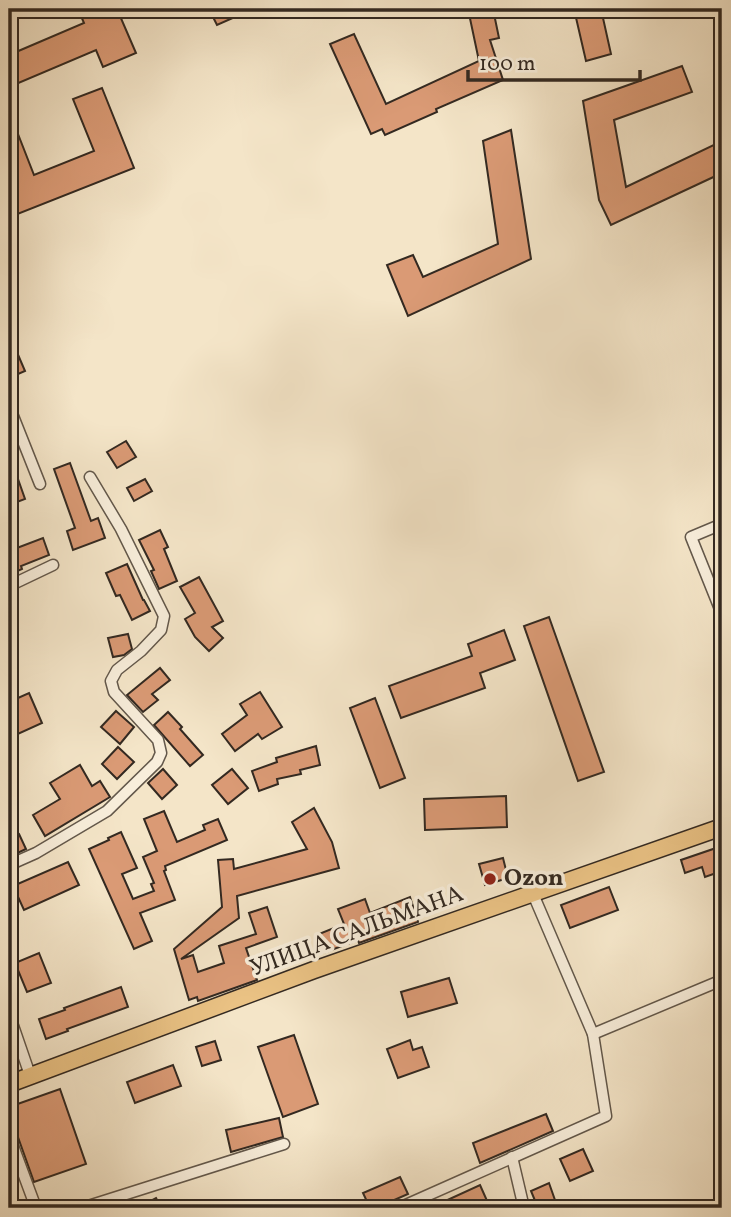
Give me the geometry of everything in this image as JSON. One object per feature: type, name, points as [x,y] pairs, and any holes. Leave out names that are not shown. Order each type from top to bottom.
[{"type":"main road","name":"УЛИЦА САЛЬМАНА","points":[[9,1084],[314,970],[722,827]]},
{"type":"street","points":[[9,406],[40,484]]},
{"type":"street","points":[[9,864],[36,853],[107,811],[157,762],[162,753],[158,740],[114,692],[111,681],[117,670],[141,652],[161,630],[164,616],[121,529],[90,477]]},
{"type":"street","points":[[722,524],[691,537],[722,614]]},
{"type":"street","points":[[9,586],[53,565]]},
{"type":"street","points":[[399,1208],[606,1116],[593,1034],[533,894]]},
{"type":"street","points":[[593,1034],[722,981]]},
{"type":"street","points":[[9,1014],[30,1075]]},
{"type":"street","points":[[9,1135],[36,1208]]},
{"type":"street","points":[[82,1208],[284,1144]]},
{"type":"street","points":[[512,1157],[524,1208]]},
{"type":"building","points":[[78,9],[117,9],[136,53],[103,67],[96,50],[9,87],[9,55],[84,23]]},
{"type":"building","points":[[209,9],[253,9],[217,25]]},
{"type":"building","points":[[468,9],[493,9],[499,38],[490,40],[503,80],[385,135],[382,129],[371,134],[330,44],[354,34],[386,104],[479,61]]},
{"type":"building","points":[[574,9],[601,9],[611,54],[586,61]]},
{"type":"building","points":[[682,66],[692,92],[614,120],[626,187],[722,141],[722,173],[611,225],[599,200],[583,101]]},
{"type":"building","points":[[102,88],[134,168],[15,215],[9,199],[9,111],[34,175],[94,151],[73,99]]},
{"type":"building","points":[[511,130],[531,259],[408,316],[387,265],[413,255],[423,277],[498,244],[483,141]]},
{"type":"building","points":[[16,350],[25,371],[9,378],[9,354]]},
{"type":"building","points":[[126,441],[136,457],[117,468],[107,452]]},
{"type":"building","points":[[70,463],[91,521],[98,518],[105,538],[73,550],[67,531],[75,528],[54,469]]},
{"type":"building","points":[[18,479],[25,499],[9,505],[9,482]]},
{"type":"building","points":[[145,479],[152,491],[134,501],[127,488]]},
{"type":"building","points":[[160,530],[168,547],[164,549],[177,581],[159,589],[151,571],[154,570],[139,540]]},
{"type":"building","points":[[43,538],[49,555],[21,566],[22,569],[9,575],[9,551]]},
{"type":"building","points":[[127,564],[150,611],[132,620],[120,595],[116,596],[106,573]]},
{"type":"building","points":[[199,577],[223,621],[212,627],[223,638],[209,651],[195,637],[185,619],[195,613],[180,587]]},
{"type":"building","points":[[549,617],[604,772],[578,781],[524,626]]},
{"type":"building","points":[[504,630],[515,660],[480,673],[485,688],[401,718],[389,686],[472,656],[468,644]]},
{"type":"building","points":[[128,634],[132,649],[124,655],[113,657],[108,638]]},
{"type":"building","points":[[160,668],[170,680],[152,694],[158,700],[143,712],[127,695]]},
{"type":"building","points":[[260,692],[282,727],[262,739],[258,734],[235,751],[222,734],[247,715],[240,704]]},
{"type":"building","points":[[29,693],[42,723],[9,738],[9,702]]},
{"type":"building","points":[[375,698],[405,778],[380,788],[350,708]]},
{"type":"building","points":[[116,711],[134,727],[120,744],[101,727]]},
{"type":"building","points":[[168,712],[203,755],[190,766],[154,725]]},
{"type":"building","points":[[316,746],[320,765],[300,770],[301,774],[277,779],[278,784],[259,791],[252,771],[277,762],[276,758]]},
{"type":"building","points":[[118,747],[134,762],[117,779],[102,764]]},
{"type":"building","points":[[80,765],[92,786],[100,781],[110,797],[45,836],[33,815],[60,799],[50,783]]},
{"type":"building","points":[[163,769],[177,785],[162,799],[148,783]]},
{"type":"building","points":[[232,769],[248,788],[228,804],[212,785]]},
{"type":"building","points":[[506,796],[507,827],[425,830],[424,799]]},
{"type":"building","points":[[314,808],[332,842],[339,868],[237,896],[239,918],[181,959],[193,955],[198,972],[224,963],[219,946],[256,934],[249,913],[267,907],[277,937],[246,948],[257,980],[198,1001],[197,997],[189,1000],[174,949],[222,907],[218,860],[233,859],[234,869],[307,849],[292,822]]},
{"type":"building","points":[[164,811],[177,842],[205,830],[203,825],[218,819],[227,840],[165,866],[164,871],[175,900],[140,913],[152,941],[134,949],[89,849],[121,832],[137,868],[122,874],[133,899],[154,891],[151,884],[154,883],[143,857],[157,851],[144,819]]},
{"type":"building","points":[[19,834],[26,849],[9,857],[9,839]]},
{"type":"building","points":[[722,846],[722,871],[705,877],[702,867],[685,873],[681,860]]},
{"type":"building","points":[[503,858],[508,878],[485,885],[479,864]]},
{"type":"building","points":[[68,862],[79,885],[24,910],[13,886]]},
{"type":"building","points":[[609,887],[618,910],[570,928],[561,905]]},
{"type":"building","points":[[410,897],[418,922],[326,952],[319,934],[344,924],[338,909],[365,899],[370,913]]},
{"type":"building","points":[[39,953],[51,983],[27,992],[15,963]]},
{"type":"building","points":[[449,978],[457,1003],[408,1017],[401,992]]},
{"type":"building","points":[[121,987],[128,1007],[46,1039],[39,1019]]},
{"type":"building","points":[[294,1035],[318,1104],[283,1117],[258,1047]]},
{"type":"building","points":[[410,1040],[413,1050],[422,1047],[429,1067],[398,1078],[387,1049]]},
{"type":"building","points":[[215,1041],[221,1060],[202,1066],[196,1047]]},
{"type":"building","points":[[9,1047],[18,1069],[9,1073]]},
{"type":"building","points":[[173,1065],[181,1086],[135,1103],[127,1082]]},
{"type":"building","points":[[60,1089],[86,1164],[34,1182],[9,1107]]},
{"type":"building","points":[[546,1114],[553,1131],[480,1163],[473,1143]]},
{"type":"building","points":[[279,1118],[283,1137],[231,1152],[226,1130]]},
{"type":"building","points":[[583,1149],[593,1171],[570,1181],[560,1159]]},
{"type":"building","points":[[400,1177],[408,1194],[370,1208],[363,1193]]},
{"type":"building","points":[[549,1183],[556,1203],[538,1208],[531,1191]]},
{"type":"building","points":[[480,1185],[488,1203],[477,1208],[430,1208]]},
{"type":"building","points":[[156,1198],[161,1208],[137,1208]]},
{"type":"place","name":"Ozon","points":[[490,879]]}]
